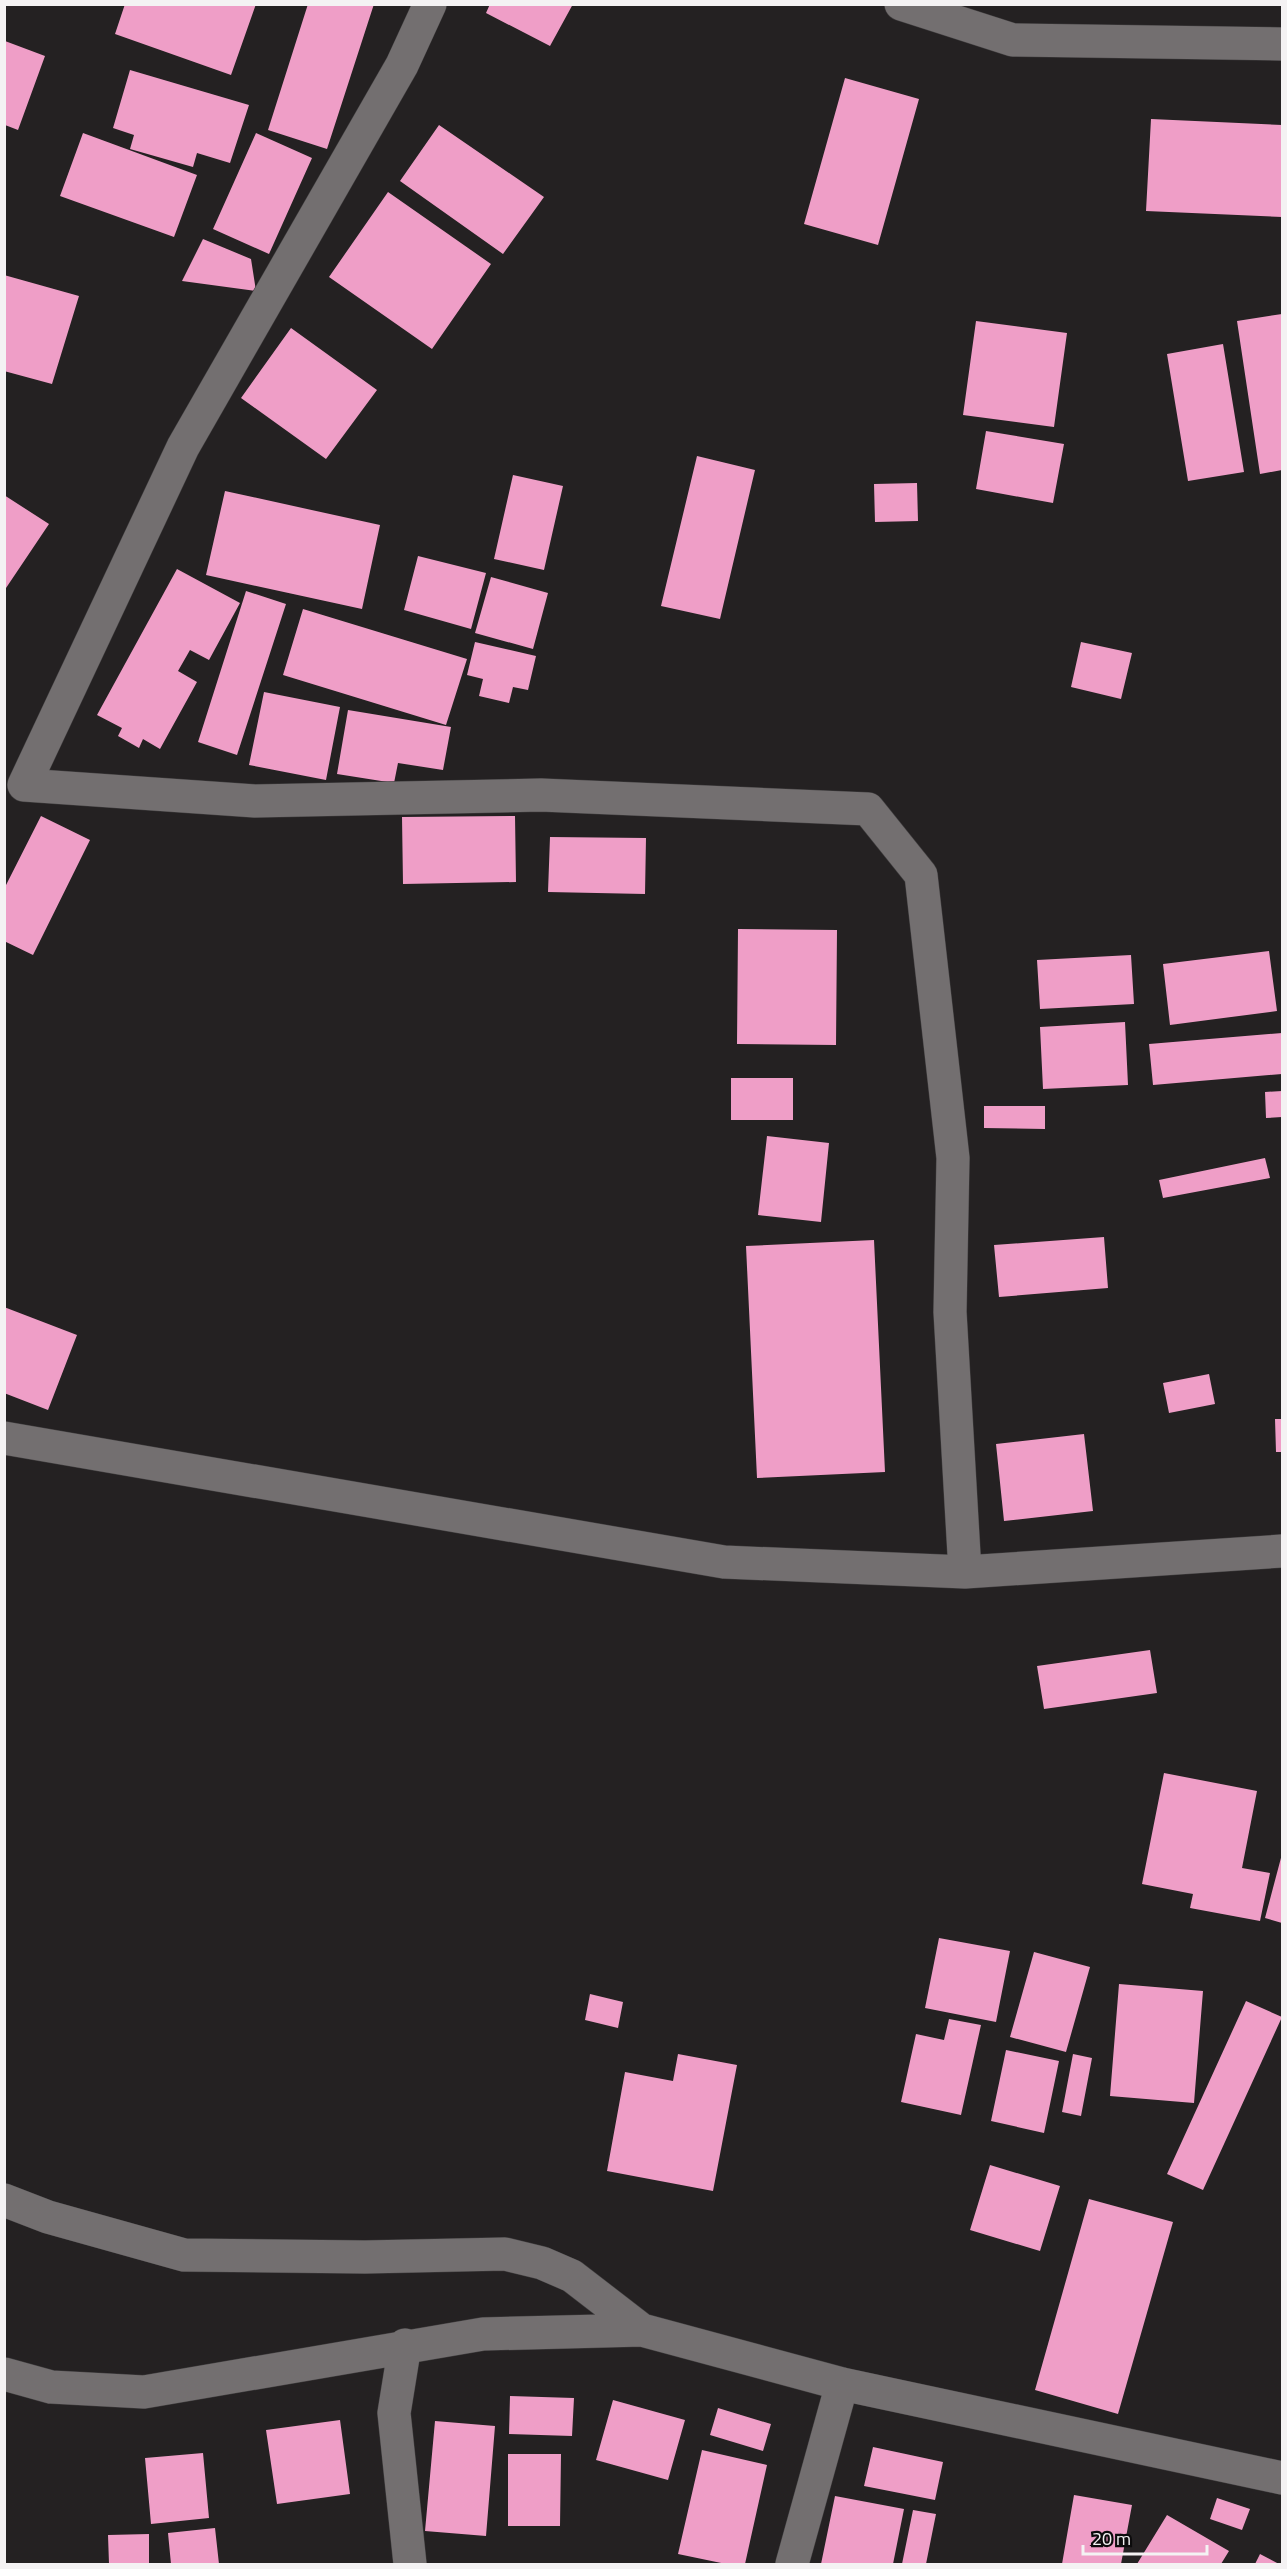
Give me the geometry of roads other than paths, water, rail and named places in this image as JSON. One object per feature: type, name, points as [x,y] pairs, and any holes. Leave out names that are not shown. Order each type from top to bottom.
[{"type":"street","points":[[430,4],[402,65],[183,447],[24,785],[255,801],[541,795],[868,809],[921,875],[953,1158],[950,1312],[965,1572]]},
{"type":"street","points":[[901,4],[1013,40],[1282,44]]},
{"type":"street","points":[[4,1438],[724,1562],[965,1572],[1282,1551]]},
{"type":"street","points":[[4,2200],[48,2217],[184,2255],[365,2257],[505,2254],[542,2263],[572,2276],[642,2330]]},
{"type":"street","points":[[4,2374],[51,2387],[144,2392],[212,2382],[405,2345],[483,2334],[642,2330],[842,2384],[1282,2478]]},
{"type":"street","points":[[405,2345],[394,2413],[410,2565]]},
{"type":"street","points":[[792,2565],[842,2384]]}]
